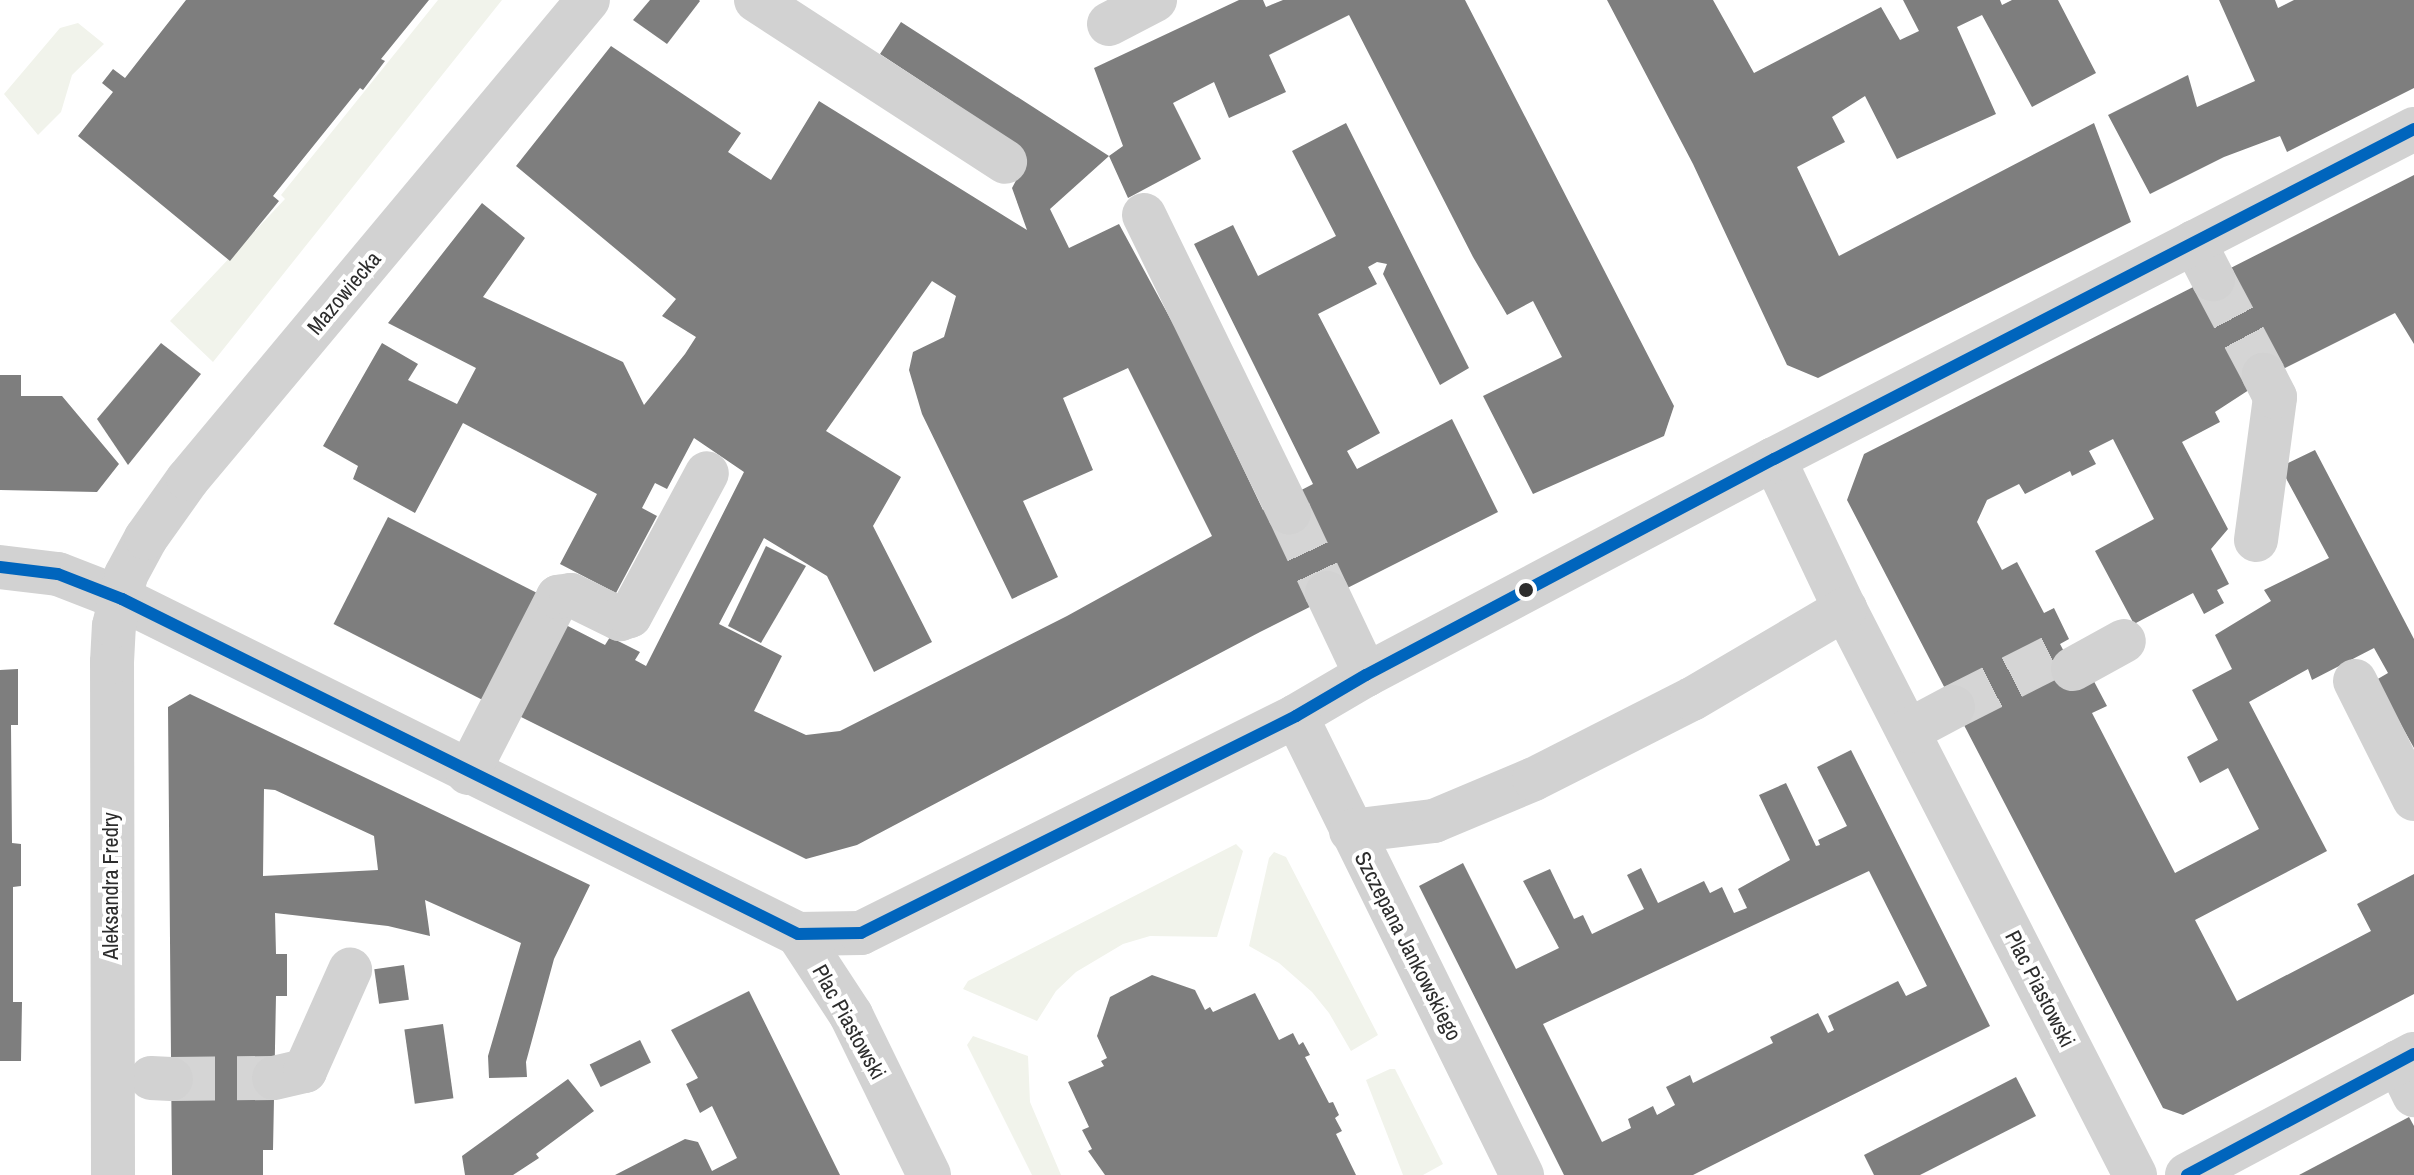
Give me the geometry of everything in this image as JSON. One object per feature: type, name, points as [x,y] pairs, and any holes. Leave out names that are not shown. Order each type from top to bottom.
[{"type":"street","name":"Mazowiecka","points":[[122,599],[126,575],[146,538],[188,479],[588,0]]},
{"type":"street","points":[[756,0],[1005,162]]},
{"type":"street","points":[[1109,24],[1155,0]]},
{"type":"street","name":"Plac Piastowski","points":[[798,934],[861,933],[889,921],[1296,716],[1366,675],[1774,459],[2204,261],[2414,129]]},
{"type":"street","points":[[1144,215],[1289,512]]},
{"type":"street","points":[[2256,540],[2275,397],[2264,375]]},
{"type":"street","name":"Plac Piastowski","points":[[1774,459],[1845,609],[2135,1175]]},
{"type":"street","points":[[468,773],[558,597],[571,595],[620,619],[630,616],[707,473]]},
{"type":"street","points":[[0,567],[58,574],[122,599],[798,934]]},
{"type":"street","points":[[1327,593],[1366,675]]},
{"type":"street","name":"Aleksandra Fredry","points":[[113,1175],[111,701],[114,626],[122,599]]},
{"type":"street","points":[[1351,831],[1434,821],[1534,779],[1692,699],[1845,609]]},
{"type":"street","points":[[2069,660],[2120,633]]},
{"type":"street","points":[[2355,681],[2414,799]]},
{"type":"street","name":"Szczepana Jankowskiego","points":[[1296,716],[1522,1175]]},
{"type":"street","points":[[1912,740],[1957,716]]},
{"type":"street","name":"Plac Piastowski","points":[[798,934],[851,1015],[929,1175]]},
{"type":"street","points":[[274,1078],[305,1071],[350,970]]},
{"type":"street","points":[[2187,1175],[2409,1071]]},
{"type":"shaded area","points":[[438,0],[502,0],[213,362],[170,321],[285,199],[281,195]]},
{"type":"shaded area","points":[[78,23],[104,44],[72,75],[61,112],[38,135],[4,94],[60,28]]},
{"type":"shaded area","points":[[1236,844],[1243,851],[1217,937],[1150,936],[1123,944],[1076,972],[1056,991],[1037,1021],[963,989],[968,981]]},
{"type":"shaded area","points":[[1274,852],[1286,857],[1378,1035],[1351,1051],[1329,1013],[1312,992],[1279,963],[1249,946],[1269,858]]},
{"type":"shaded area","points":[[973,1036],[1028,1056],[1030,1102],[1061,1175],[1032,1175],[967,1045]]},
{"type":"shaded area","points":[[1395,1069],[1443,1164],[1423,1175],[1403,1175],[1366,1080]]},
{"type":"building","points":[[186,0],[429,0],[381,59],[385,61],[363,90],[360,88],[273,196],[279,201],[230,261],[78,136],[113,92],[102,83],[113,69],[125,78]]},
{"type":"building","points":[[650,0],[700,1],[667,44],[633,20]]},
{"type":"building","points":[[1239,0],[1263,0],[1266,7],[1283,0],[1465,0],[1674,406],[1664,436],[1533,494],[1483,396],[1562,357],[1533,301],[1507,315],[1473,257],[1349,15],[1269,55],[1286,92],[1229,118],[1214,82],[1173,103],[1201,159],[1128,198],[1109,156],[1123,146],[1094,68]]},
{"type":"building","points":[[1607,0],[1713,0],[1754,73],[1881,7],[1900,40],[1919,31],[1903,0],[2000,0],[2002,5],[2012,0],[2058,0],[2096,73],[2032,107],[1982,15],[1957,27],[1996,114],[1897,159],[1865,96],[1832,117],[1845,142],[1797,167],[1839,256],[2094,123],[2131,222],[1818,378],[1787,365],[1693,164]]},
{"type":"building","points":[[2219,0],[2275,0],[2278,8],[2294,0],[2414,0],[2414,88],[2287,152],[2280,136],[2224,157],[2150,194],[2108,115],[2188,75],[2197,107],[2255,81]]},
{"type":"building","points":[[901,22],[1109,156],[1050,209],[1069,248],[1119,224],[1183,342],[1263,510],[1313,484],[1194,244],[1233,225],[1258,276],[1336,236],[1292,151],[1346,123],[1469,368],[1440,385],[1383,274],[1387,264],[1377,262],[1368,267],[1377,284],[1318,314],[1380,433],[1347,451],[1357,469],[1452,419],[1498,512],[1260,632],[857,845],[806,859],[511,712],[558,621],[605,645],[610,637],[640,652],[635,660],[646,666],[744,472],[694,438],[667,489],[655,483],[642,508],[657,516],[616,593],[560,564],[597,494],[463,423],[415,513],[353,479],[358,466],[323,446],[382,343],[418,364],[408,380],[457,404],[476,368],[388,323],[482,203],[525,238],[483,297],[623,362],[644,405],[685,354],[696,337],[662,316],[676,299],[516,166],[611,46],[741,133],[728,152],[771,180],[819,101],[1027,230],[1012,188],[1027,160],[948,111],[953,102],[880,54]],"holes":[[[932,281],[956,296],[944,337],[913,352],[909,370],[922,414],[1012,599],[1058,577],[1023,501],[1093,470],[1063,398],[1128,368],[1212,536],[1067,616],[840,731],[806,735],[754,711],[782,656],[719,624],[764,538],[827,576],[874,672],[932,642],[873,526],[901,477],[826,431]]]},
{"type":"building","points":[[2414,175],[2414,344],[2395,313],[2275,373],[2215,412],[2220,422],[2182,442],[2228,529],[2211,549],[2229,584],[2217,590],[2224,603],[2204,614],[2193,593],[2134,624],[2095,551],[2154,519],[2113,439],[2089,451],[2096,464],[2072,476],[2070,471],[2025,494],[2019,484],[1987,500],[1977,522],[2002,570],[2017,562],[2044,613],[2054,608],[2069,639],[2060,644],[2068,659],[2088,670],[2107,706],[2092,713],[2175,873],[2259,829],[2228,768],[2200,783],[2187,757],[2218,740],[2192,690],[2232,669],[2215,635],[2271,601],[2264,590],[2329,558],[2280,467],[2315,450],[2414,639],[2414,748],[2376,680],[2388,673],[2374,648],[2312,680],[2308,669],[2249,702],[2327,851],[2195,920],[2237,1001],[2371,931],[2357,904],[2414,874],[2414,994],[2183,1115],[2163,1108],[1847,500],[1864,454]]},
{"type":"building","points":[[161,343],[201,374],[128,465],[97,419]]},
{"type":"building","points":[[0,375],[21,375],[21,396],[62,396],[119,464],[97,492],[0,490]]},
{"type":"building","points":[[388,517],[543,596],[489,703],[334,624]]},
{"type":"building","points":[[766,546],[806,566],[761,643],[728,626]]},
{"type":"building","points":[[18,669],[18,725],[11,725],[12,843],[21,844],[21,886],[13,887],[13,1002],[22,1002],[21,1061],[0,1061],[0,670]]},
{"type":"building","points":[[190,694],[590,885],[554,959],[526,1062],[527,1077],[489,1078],[488,1056],[521,943],[425,900],[430,936],[388,926],[275,913],[276,954],[287,954],[287,996],[276,996],[273,1150],[263,1150],[263,1175],[172,1175],[168,707]],"holes":[[[264,789],[275,790],[374,836],[378,870],[263,876]]]},
{"type":"building","points":[[1851,750],[1990,1026],[1693,1175],[1564,1175],[1419,886],[1463,863],[1516,969],[1559,948],[1523,881],[1550,869],[1574,919],[1583,915],[1592,934],[1644,909],[1627,875],[1641,868],[1658,903],[1704,881],[1710,893],[1722,887],[1734,913],[1747,908],[1738,889],[1790,860],[1759,795],[1786,783],[1816,846],[1820,845],[1818,840],[1847,826],[1817,767]],"holes":[[[1869,871],[1927,986],[1906,996],[1898,981],[1828,1016],[1834,1030],[1828,1033],[1818,1013],[1770,1037],[1773,1043],[1693,1083],[1690,1075],[1666,1087],[1675,1105],[1657,1115],[1653,1106],[1628,1119],[1631,1128],[1602,1142],[1543,1024]]]},
{"type":"building","points":[[404,965],[409,1000],[379,1004],[374,969]]},
{"type":"building","points":[[1152,975],[1195,990],[1205,1010],[1210,1007],[1213,1012],[1255,993],[1279,1040],[1293,1033],[1299,1045],[1303,1042],[1310,1055],[1305,1057],[1329,1103],[1333,1102],[1339,1115],[1335,1118],[1342,1131],[1336,1134],[1356,1175],[1105,1175],[1088,1151],[1092,1149],[1082,1130],[1089,1127],[1068,1082],[1104,1066],[1101,1061],[1107,1058],[1097,1036],[1110,997]]},
{"type":"building","points":[[749,991],[840,1175],[615,1175],[685,1139],[698,1142],[712,1171],[737,1158],[712,1106],[700,1113],[686,1084],[698,1078],[671,1030]]},
{"type":"building","points":[[443,1024],[453,1098],[415,1104],[404,1029]]},
{"type":"building","points":[[640,1040],[651,1062],[601,1087],[590,1065]]},
{"type":"building","points":[[2016,1077],[2036,1116],[1920,1175],[1874,1175],[1864,1155]]},
{"type":"building","points":[[568,1079],[594,1111],[536,1154],[539,1158],[513,1175],[465,1175],[462,1156]]},
{"type":"building","points":[[2409,1117],[2414,1126],[2414,1175],[2299,1175]]},
{"type":"tunnel","points":[[2213,279],[2264,375]]},
{"type":"tunnel","points":[[1289,512],[1327,593]]},
{"type":"tunnel","points":[[1953,707],[2064,651]]},
{"type":"tunnel","points":[[171,1079],[274,1078]]},
{"type":"transit line","points":[[0,567],[58,574],[122,599],[798,934],[861,933],[1296,716],[1366,675],[1774,459],[2414,129]]},
{"type":"transit line","points":[[2187,1175],[2414,1054]]}]
